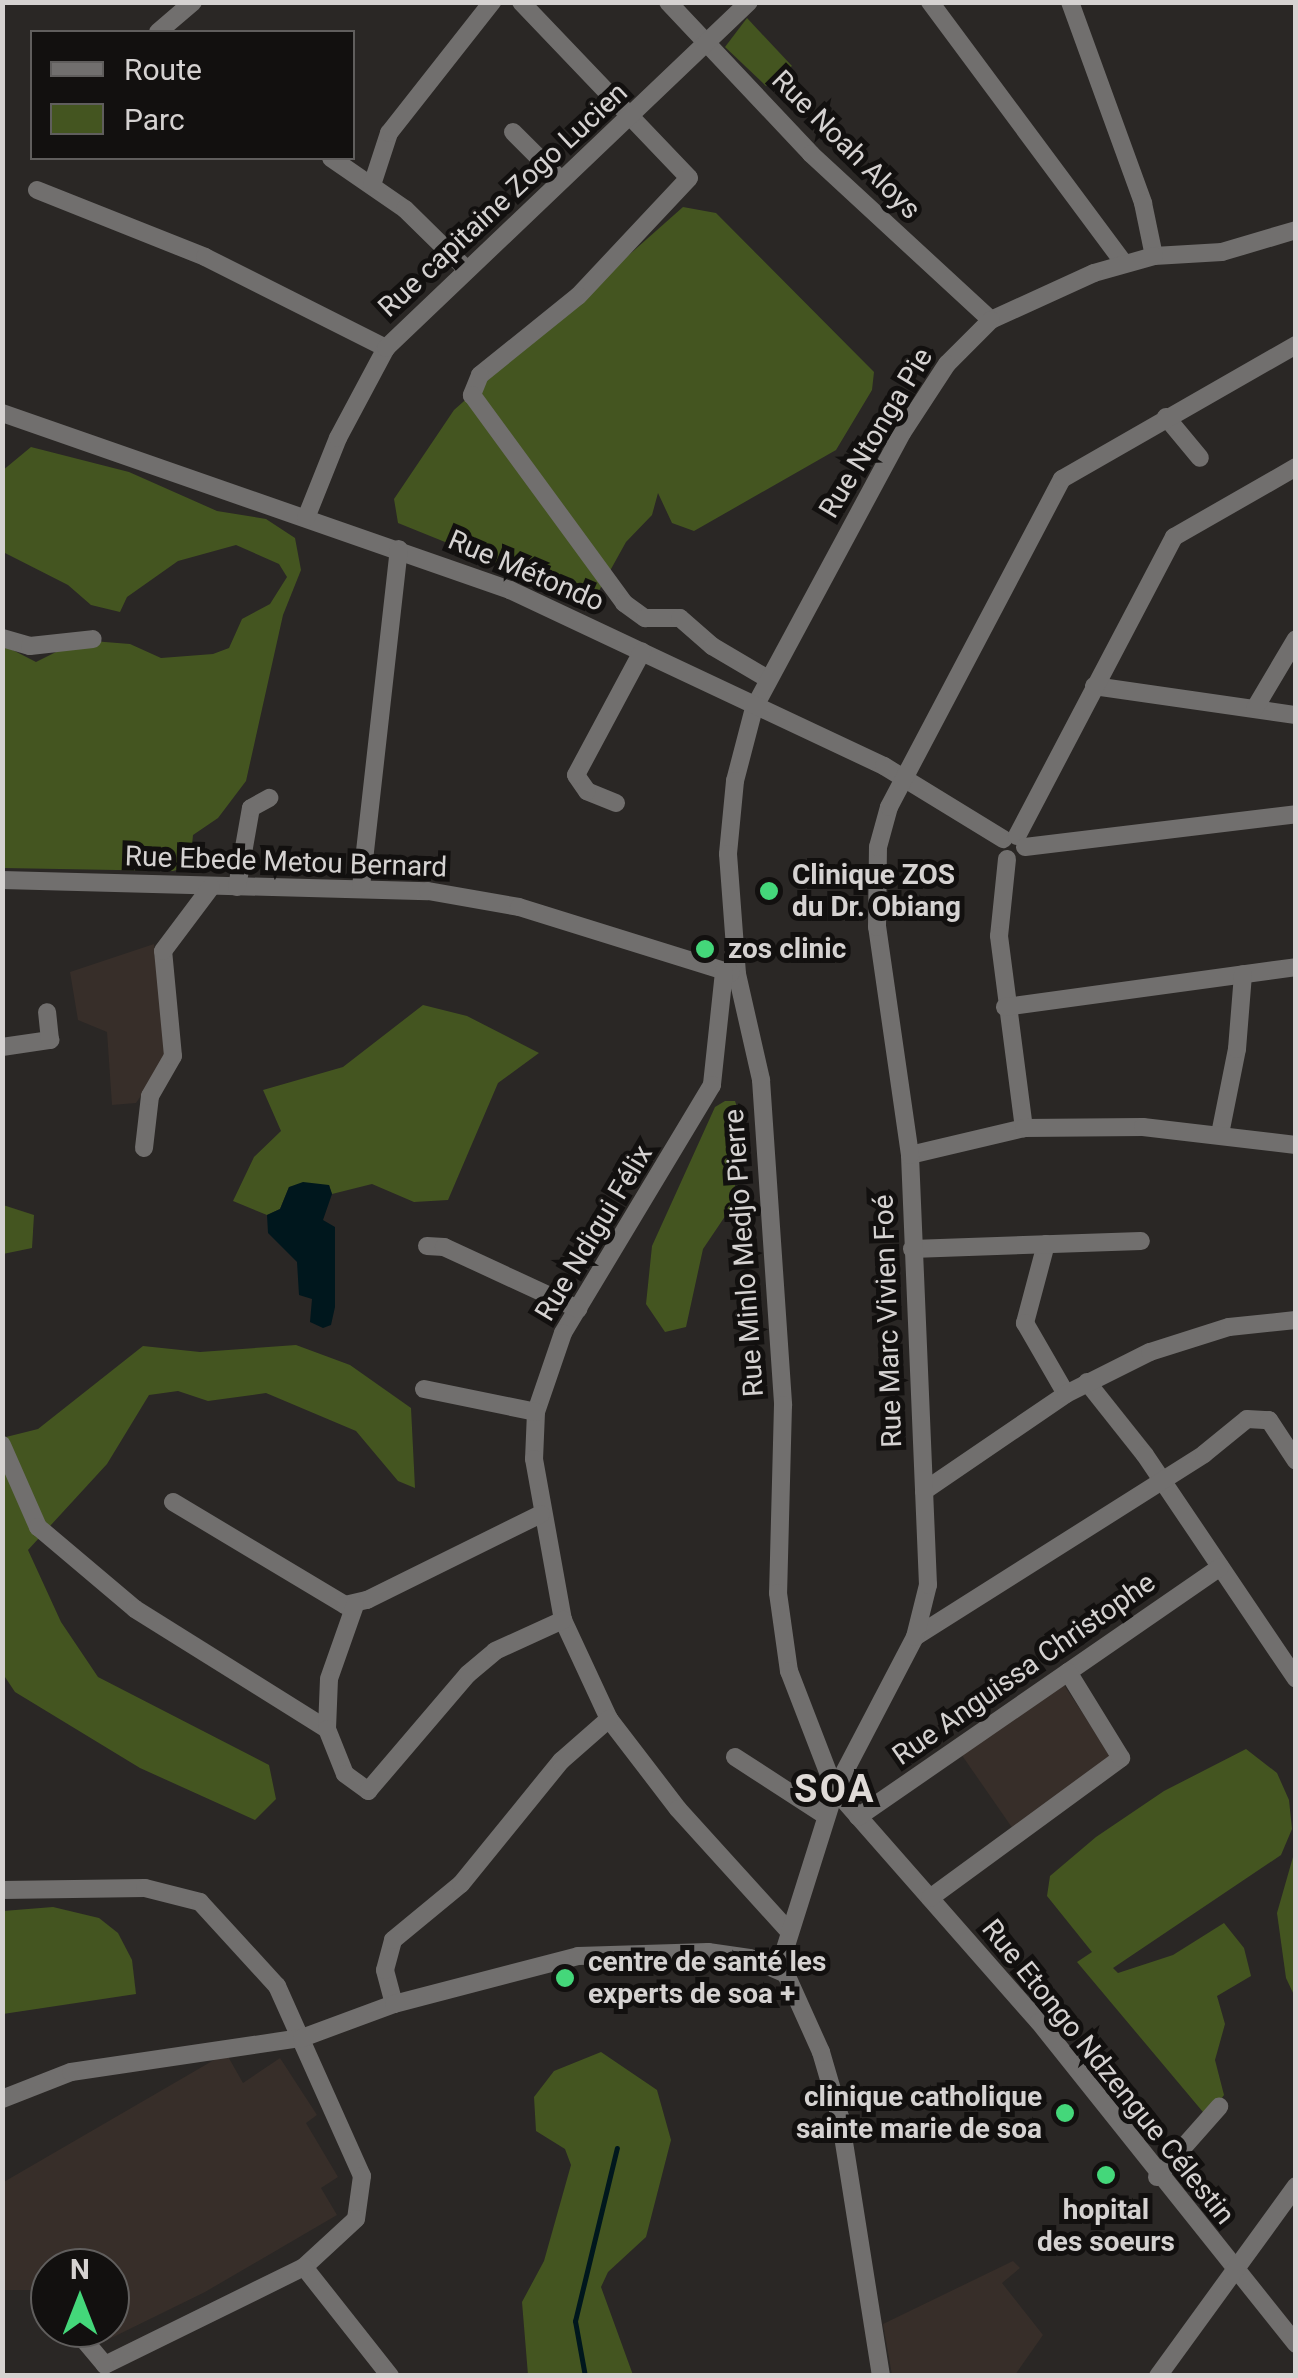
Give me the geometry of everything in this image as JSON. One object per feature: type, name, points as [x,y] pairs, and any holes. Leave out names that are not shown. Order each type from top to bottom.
[{"type":"street","points":[[160,30],[192,2]]},
{"type":"street","points":[[372,185],[390,133],[492,2]]},
{"type":"street","points":[[521,2],[687,170],[686,186],[578,296],[480,375],[472,395],[624,603],[645,618],[680,618],[768,679]]},
{"type":"street","name":"Rue Noah Aloys","points":[[668,2],[811,154],[991,320]]},
{"type":"street","name":"Rue capitaine Zogo Lucien","points":[[306,518],[338,438],[386,348],[464,267],[708,45],[749,2]]},
{"type":"street","points":[[930,2],[1124,263]]},
{"type":"street","points":[[1070,2],[1143,203],[1154,256]]},
{"type":"street","points":[[513,132],[560,178]]},
{"type":"street","points":[[333,160],[372,185],[464,267]]},
{"type":"street","points":[[37,190],[205,258],[386,348]]},
{"type":"street","name":"Rue Ntonga Pie","points":[[754,708],[920,403],[991,320],[1124,263],[1154,256],[1222,252],[1296,230]]},
{"type":"street","points":[[910,1155],[874,878],[883,825],[904,777],[1049,497],[1082,465],[1296,345]]},
{"type":"street","name":"Rue Métondo","points":[[2,413],[510,590],[904,777],[1015,840]]},
{"type":"street","points":[[1166,417],[1200,458]]},
{"type":"street","points":[[1024,1128],[1004,1007],[999,936],[1007,860],[1021,856],[1015,840],[1174,537],[1296,467]]},
{"type":"street","points":[[361,888],[399,549]]},
{"type":"street","points":[[2,638],[30,646],[93,640]]},
{"type":"street","points":[[1255,708],[1296,640]]},
{"type":"street","points":[[616,803],[587,791],[576,775],[642,652]]},
{"type":"street","points":[[1094,686],[1296,715]]},
{"type":"street","name":"Rue Minlo Medjo Pierre","points":[[754,708],[729,818],[730,973],[760,1080],[782,1405],[778,1593],[788,1671],[836,1790]]},
{"type":"street","points":[[237,887],[251,808],[270,798]]},
{"type":"street","points":[[1015,840],[1296,814]]},
{"type":"street","name":"Rue Ebede Metou Bernard","points":[[2,880],[361,888],[519,907],[730,973]]},
{"type":"street","points":[[144,1148],[150,1096],[174,1056],[163,950],[211,887]]},
{"type":"street","points":[[1004,1007],[1296,967]]},
{"type":"street","name":"Rue Ndigui Félix","points":[[730,973],[716,1069],[704,1105],[578,1309],[536,1412],[541,1514],[563,1620],[609,1719],[678,1809],[787,1928]]},
{"type":"street","points":[[1220,1134],[1240,1034],[1243,974]]},
{"type":"street","points":[[2,1046],[50,1040],[48,1012]]},
{"type":"street","name":"Rue Marc Vivien Foé","points":[[786,1974],[787,1928],[836,1790],[915,1637],[930,1560],[910,1155],[1024,1128],[1142,1127],[1296,1146]]},
{"type":"street","points":[[912,1249],[1141,1241]]},
{"type":"street","points":[[1046,1244],[1025,1322],[1066,1394]]},
{"type":"street","points":[[427,1246],[444,1247],[578,1309]]},
{"type":"street","points":[[924,1492],[1087,1382],[1229,1327],[1296,1320]]},
{"type":"street","points":[[1087,1382],[1296,1678]]},
{"type":"street","points":[[424,1389],[536,1412]]},
{"type":"street","points":[[915,1637],[1160,1483],[1247,1419],[1269,1420],[1296,1461]]},
{"type":"street","points":[[2,1445],[38,1527],[96,1578],[327,1730]]},
{"type":"street","points":[[174,1502],[333,1602],[354,1605],[541,1514]]},
{"type":"street","name":"Rue Anguissa Christophe","points":[[858,1816],[1220,1566]]},
{"type":"street","points":[[354,1605],[329,1678],[327,1730],[350,1780],[375,1790],[436,1706],[468,1674],[495,1650],[563,1620]]},
{"type":"street","points":[[930,1898],[1121,1758],[1068,1672]]},
{"type":"street","points":[[394,2004],[385,1970],[393,1940],[461,1884],[561,1761],[609,1719]]},
{"type":"street","points":[[735,1758],[826,1816]]},
{"type":"street","name":"Rue Etongo Ndzengue Célestin","points":[[836,1790],[1040,2022],[1157,2176],[1296,2344]]},
{"type":"street","points":[[2,1890],[145,1888],[200,1902],[278,1986],[362,2176],[363,2199],[338,2240],[304,2266],[104,2370],[88,2348]]},
{"type":"street","points":[[2,2099],[72,2072],[302,2038],[394,2004],[593,1955],[708,1952],[750,1958],[786,1974],[822,2052],[840,2117],[881,2376]]},
{"type":"street","points":[[1157,2176],[1218,2107]]},
{"type":"street","points":[[1158,2376],[1296,2186]]},
{"type":"street","points":[[304,2266],[390,2376]]},
{"type":"shaded area","points":[[154,944],[170,1054],[136,1103],[112,1105],[107,1032],[78,1020],[70,972]]},
{"type":"shaded area","points":[[1062,1682],[1111,1756],[1013,1829],[961,1754]]},
{"type":"shaded area","points":[[226,2053],[243,2083],[280,2058],[317,2115],[306,2123],[338,2177],[321,2188],[337,2215],[205,2292],[130,2329],[130,2248],[30,2248],[30,2290],[3,2290],[2,2183]]},
{"type":"shaded area","points":[[1013,2261],[1020,2268],[1002,2283],[1043,2335],[1015,2375],[892,2375],[883,2324]]},
{"type":"green space","points":[[747,18],[792,66],[766,86],[725,47]]},
{"type":"green space","points":[[683,207],[716,213],[874,372],[872,390],[836,450],[694,531],[672,523],[658,493],[652,515],[626,542],[596,596],[585,601],[561,598],[517,571],[398,523],[394,499],[454,410]]},
{"type":"green space","points":[[31,447],[129,472],[217,511],[266,519],[295,538],[301,570],[283,615],[246,781],[218,818],[193,835],[190,866],[173,871],[3,868],[3,645],[36,662],[80,640],[130,644],[161,658],[213,654],[229,648],[242,619],[270,604],[287,577],[279,564],[236,545],[178,561],[127,597],[120,612],[91,605],[68,585],[3,552],[2,471]]},
{"type":"green space","points":[[423,1005],[467,1016],[539,1053],[498,1083],[448,1200],[414,1202],[372,1184],[332,1194],[329,1185],[289,1187],[280,1209],[267,1215],[233,1201],[254,1157],[281,1131],[263,1090],[343,1067]]},
{"type":"green space","points":[[735,1101],[739,1113],[734,1203],[703,1249],[686,1327],[665,1332],[646,1304],[652,1246],[715,1107]]},
{"type":"green space","points":[[3,1205],[34,1215],[32,1248],[3,1254]]},
{"type":"green space","points":[[296,1345],[350,1365],[411,1408],[415,1488],[398,1481],[356,1431],[266,1393],[208,1401],[178,1391],[149,1395],[107,1464],[28,1550],[61,1622],[98,1677],[269,1765],[276,1799],[255,1820],[140,1768],[15,1692],[3,1674],[2,1438],[38,1429],[143,1346],[200,1352]]},
{"type":"green space","points":[[1246,1749],[1277,1773],[1289,1800],[1292,1829],[1281,1855],[1113,1968],[1118,1973],[1173,1955],[1224,1923],[1244,1948],[1251,1976],[1217,1996],[1225,2024],[1215,2060],[1224,2095],[1208,2118],[1077,1962],[1092,1952],[1047,1896],[1050,1876],[1096,1837],[1164,1791]]},
{"type":"green space","points":[[1295,1850],[1295,1997],[1286,1978],[1277,1913]]},
{"type":"green space","points":[[53,1907],[99,1918],[118,1933],[132,1960],[136,1994],[3,2014],[3,1911]]},
{"type":"green space","points":[[601,2052],[657,2090],[671,2140],[646,2237],[608,2272],[601,2287],[633,2375],[528,2375],[522,2302],[544,2261],[571,2165],[565,2149],[536,2131],[534,2097],[554,2071]]},
{"type":"water","points":[[303,1182],[329,1185],[332,1194],[323,1220],[335,1227],[335,1307],[331,1325],[323,1328],[310,1322],[312,1299],[299,1295],[297,1262],[268,1233],[267,1215],[280,1209],[289,1187]]},
{"type":"waterway","points":[[585,2376],[575,2321],[617,2148]]},
{"type":"place","name":"Clinique ZOS du Dr. Obiang","points":[[769,891]]},
{"type":"place","name":"zos clinic","points":[[705,949]]},
{"type":"place","name":"centre de santé les experts de soa +","points":[[565,1978]]},
{"type":"place","name":"clinique catholique sainte marie de soa","points":[[1065,2113]]},
{"type":"place","name":"hopital des soeurs","points":[[1106,2175]]},
{"type":"district","name":"SOA","points":[[835,1790]]}]
